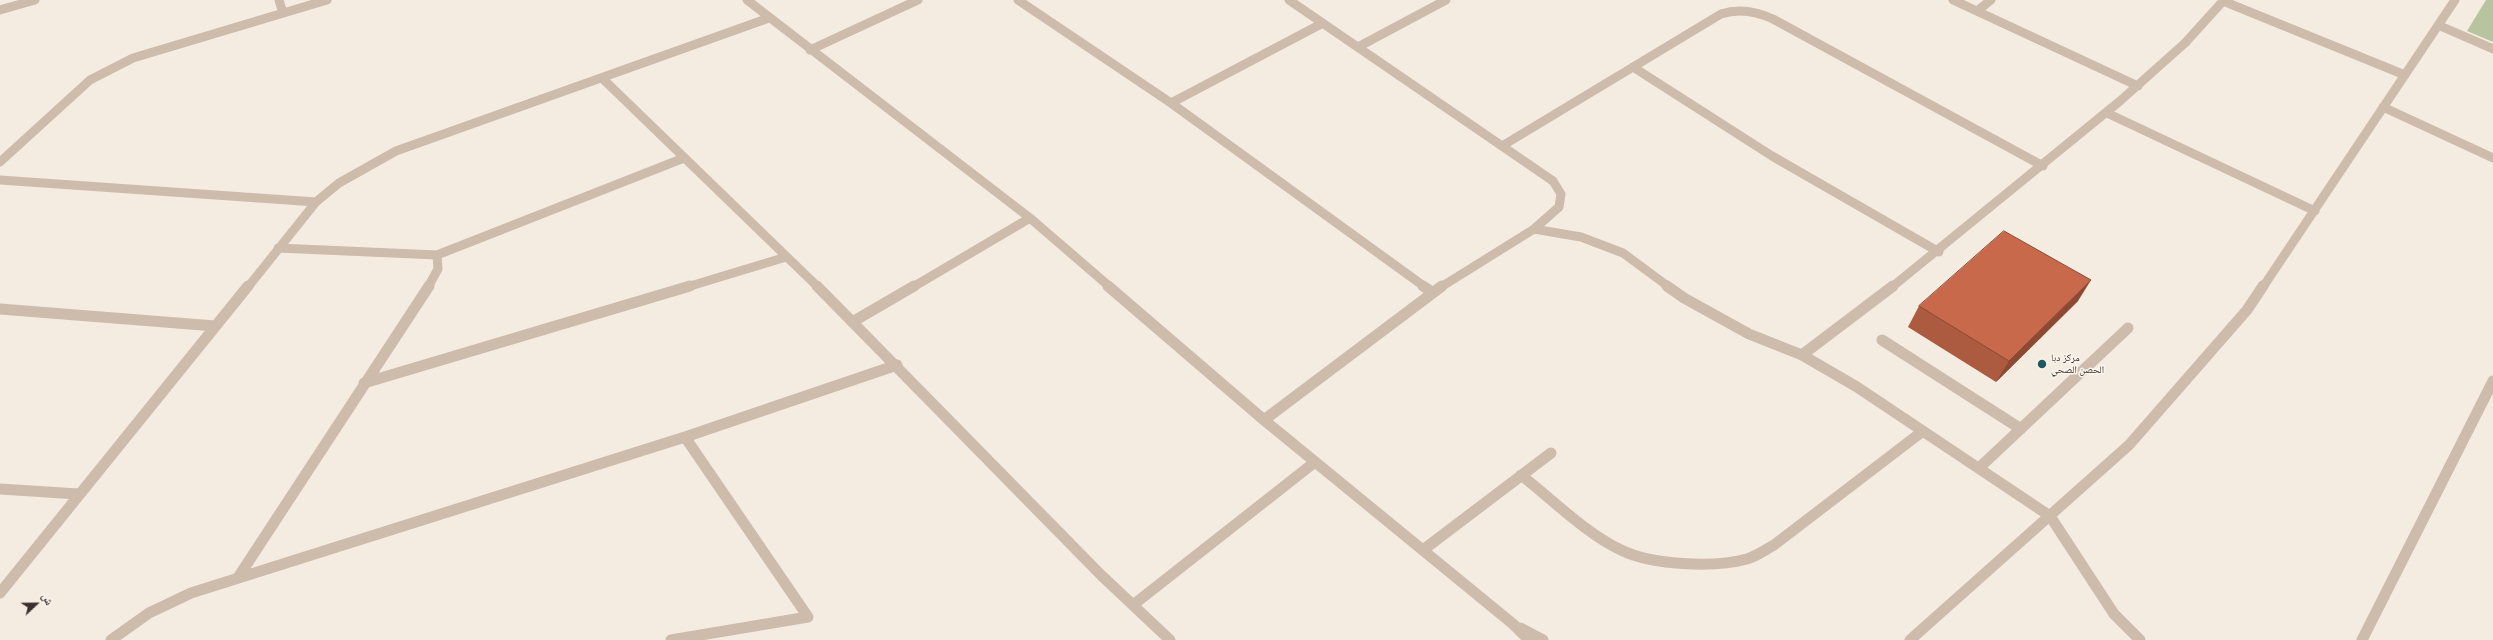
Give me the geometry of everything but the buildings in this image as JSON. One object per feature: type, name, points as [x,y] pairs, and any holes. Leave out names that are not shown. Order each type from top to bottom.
[{"type":"street","points":[[0,10],[35,0]]},
{"type":"street","points":[[278,0],[283,13]]},
{"type":"street","points":[[0,162],[90,80],[133,58],[327,0]]},
{"type":"street","points":[[747,0],[1030,218],[1264,420],[1513,624],[1528,640]]},
{"type":"street","points":[[810,50],[918,0]]},
{"type":"street","points":[[1018,0],[1171,103],[1432,292]]},
{"type":"street","points":[[1264,420],[1432,292],[1534,229],[1559,207],[1561,194],[1553,182],[1289,0]]},
{"type":"street","points":[[1358,47],[1446,0]]},
{"type":"street","points":[[1952,0],[2138,86]]},
{"type":"street","points":[[1977,11],[1991,0]]},
{"type":"street","points":[[1910,640],[2129,445],[2247,310],[2316,211],[2383,107],[2456,0]]},
{"type":"street","points":[[1802,355],[1939,252],[2106,114],[2138,86],[2223,1],[2405,75]]},
{"type":"street","points":[[1502,146],[1721,14],[1741,10],[1757,12],[1773,19],[2043,166]]},
{"type":"street","points":[[0,593],[78,494],[316,202],[339,183],[396,151],[770,18]]},
{"type":"street","points":[[1171,103],[1323,23]]},
{"type":"street","points":[[2438,25],[2493,49]]},
{"type":"street","points":[[1633,67],[1772,156],[1939,252]]},
{"type":"street","points":[[602,78],[854,321],[1132,605],[1170,640]]},
{"type":"street","points":[[2383,107],[2493,158]]},
{"type":"street","points":[[2106,114],[2316,211]]},
{"type":"street","points":[[278,248],[437,255],[684,158]]},
{"type":"street","points":[[0,180],[316,202]]},
{"type":"street","points":[[854,321],[1030,218]]},
{"type":"street","points":[[1534,229],[1581,237],[1622,253],[1684,298],[1749,334],[1802,355],[1858,386],[2050,516],[2114,614],[2140,640]]},
{"type":"street","points":[[239,576],[432,281],[438,269],[437,255]]},
{"type":"street","points":[[364,383],[786,257]]},
{"type":"street","points":[[0,309],[215,326]]},
{"type":"street","points":[[1979,468],[2128,328]]},
{"type":"street","points":[[1882,340],[2021,429]]},
{"type":"street","points":[[111,640],[122,630],[160,606],[239,576],[685,437],[897,366]]},
{"type":"street","points":[[2362,640],[2493,381]]},
{"type":"street","points":[[1521,475],[1622,550],[1653,559],[1711,563],[1730,562],[1747,559],[1774,545],[1923,430]]},
{"type":"street","points":[[671,640],[808,617],[685,437]]},
{"type":"street","points":[[1423,550],[1551,453]]},
{"type":"street","points":[[1132,605],[1315,462]]},
{"type":"street","points":[[0,489],[78,494]]},
{"type":"street","points":[[1513,624],[1543,640]]},
{"type":"green space","points":[[2486,0],[2493,0],[2493,42],[2467,31]]},
{"type":"place","name":"مركز دبا الحصن الصحي","points":[[2042,364]]}]
